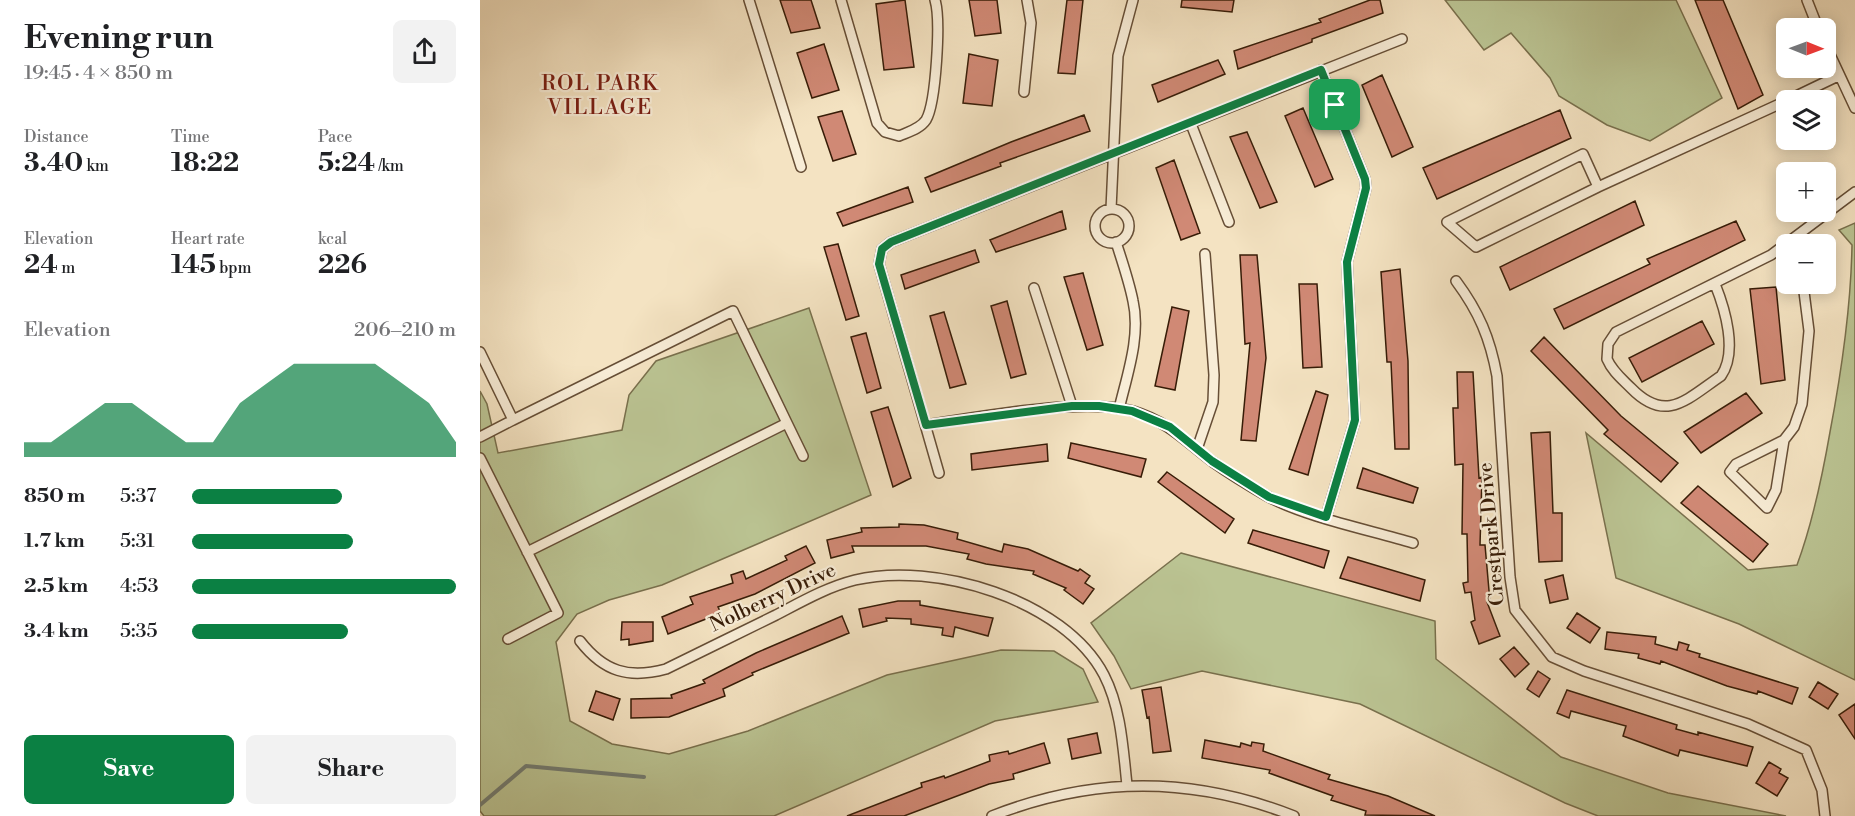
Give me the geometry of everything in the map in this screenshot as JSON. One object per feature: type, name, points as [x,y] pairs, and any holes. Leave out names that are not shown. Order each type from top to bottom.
[{"type":"street","points":[[749,0],[801,167]]},
{"type":"street","points":[[841,0],[877,123],[885,132],[899,136],[921,127],[931,108],[939,19],[935,0]]},
{"type":"street","points":[[1024,92],[1031,23],[1027,0]]},
{"type":"street","points":[[1111,209],[1116,153],[1118,56],[1133,0]]},
{"type":"street","points":[[1807,0],[1814,18]]},
{"type":"street","points":[[939,472],[879,264],[882,249],[891,242],[1402,39]]},
{"type":"street","points":[[1321,70],[1365,179],[1366,188],[1347,262],[1355,420],[1326,517]]},
{"type":"street","points":[[1836,71],[1855,108]]},
{"type":"street","points":[[1809,90],[1838,76]]},
{"type":"street","points":[[1598,187],[1583,154],[1447,222],[1476,247],[1598,187],[1776,106]]},
{"type":"street","points":[[1191,124],[1229,222]]},
{"type":"street","points":[[1803,234],[1855,192]]},
{"type":"street","points":[[1111,209],[1118,210],[1127,219],[1127,233],[1116,242],[1103,240],[1095,228],[1098,215],[1111,209]]},
{"type":"street","points":[[1116,242],[1134,303],[1135,325],[1132,353],[1119,409]]},
{"type":"street","points":[[1197,449],[1213,402],[1214,375],[1205,254]]},
{"type":"street","points":[[1715,284],[1722,304],[1729,344],[1725,370],[1721,376],[1672,406],[1661,408],[1644,401],[1610,365],[1606,352],[1611,337],[1616,332],[1776,254]]},
{"type":"street","name":"Crestpark Drive","points":[[1456,281],[1476,308],[1492,349],[1497,376],[1510,577],[1515,610],[1552,657],[1584,671],[1748,724],[1806,750],[1823,796],[1825,816]]},
{"type":"street","points":[[1034,288],[1072,406]]},
{"type":"street","points":[[1784,440],[1776,489],[1767,508],[1730,472],[1736,464],[1784,440],[1794,428],[1802,404],[1809,356],[1808,309],[1805,294]]},
{"type":"street","points":[[480,437],[733,311],[803,456]]},
{"type":"street","points":[[480,352],[513,420]]},
{"type":"street","points":[[926,425],[1072,406],[1119,409],[1151,418],[1170,427],[1228,472],[1269,497],[1413,543]]},
{"type":"street","points":[[527,552],[787,423]]},
{"type":"street","points":[[480,458],[558,613],[508,639]]},
{"type":"street","name":"Nolberry Drive","points":[[579,641],[592,657],[607,666],[628,673],[647,674],[666,669],[810,597],[854,580],[891,575],[914,576],[987,590],[1037,609],[1060,624],[1092,657],[1104,675],[1115,703],[1121,731],[1127,785]]},
{"type":"street","points":[[992,816],[1065,793],[1127,785],[1168,786],[1206,791],[1257,803],[1294,816]]},
{"type":"green space","points":[[1445,0],[1676,0],[1722,98],[1650,141],[1607,125],[1559,96],[1550,78],[1511,33],[1484,50]]},
{"type":"green space","points":[[1855,223],[1855,680],[1739,624],[1616,578],[1586,433],[1748,570],[1797,565],[1808,533],[1820,483],[1845,338],[1852,245],[1839,230]]},
{"type":"green space","points":[[809,308],[871,495],[662,585],[609,600],[577,614],[556,642],[570,721],[612,744],[669,754],[748,731],[887,675],[1001,650],[1054,651],[1083,669],[1098,702],[995,721],[774,816],[484,816],[480,811],[480,391],[487,404],[498,453],[622,430],[629,395],[656,361]]},
{"type":"green space","points":[[1181,553],[1435,621],[1436,659],[1561,757],[1668,793],[1786,816],[1598,816],[1565,803],[1360,704],[1202,671],[1131,689],[1114,656],[1091,623]]},
{"type":"building","points":[[780,0],[811,0],[820,28],[791,33]]},
{"type":"building","points":[[905,0],[914,67],[884,70],[876,4]]},
{"type":"building","points":[[969,0],[997,0],[1001,33],[975,36]]},
{"type":"building","points":[[1067,0],[1083,0],[1075,74],[1058,73]]},
{"type":"building","points":[[1182,0],[1234,0],[1232,12],[1181,7]]},
{"type":"building","points":[[1370,0],[1380,0],[1383,13],[1238,69],[1234,51],[1321,22],[1319,19]]},
{"type":"building","points":[[1695,0],[1723,0],[1763,95],[1738,109]]},
{"type":"building","points":[[824,44],[839,90],[812,98],[797,53]]},
{"type":"building","points":[[969,54],[998,60],[992,106],[963,103]]},
{"type":"building","points":[[1218,60],[1225,74],[1158,102],[1152,85]]},
{"type":"building","points":[[1382,75],[1413,147],[1392,157],[1362,85]]},
{"type":"building","points":[[1303,108],[1333,179],[1315,187],[1285,116]]},
{"type":"building","points":[[1560,110],[1571,138],[1437,199],[1423,168]]},
{"type":"building","points":[[842,111],[856,154],[833,161],[818,117]]},
{"type":"building","points":[[1084,115],[1090,131],[1000,163],[1001,166],[931,192],[925,178]]},
{"type":"building","points":[[1247,132],[1277,202],[1260,208],[1230,137]]},
{"type":"building","points":[[1174,160],[1200,233],[1181,240],[1156,168]]},
{"type":"building","points":[[908,187],[913,202],[843,226],[837,213]]},
{"type":"building","points":[[1635,201],[1644,225],[1510,290],[1500,267]]},
{"type":"building","points":[[1062,211],[1066,229],[996,252],[990,240]]},
{"type":"building","points":[[1736,221],[1745,240],[1564,329],[1554,309],[1650,264],[1647,259]]},
{"type":"building","points":[[838,244],[859,316],[846,320],[824,247]]},
{"type":"building","points":[[975,250],[979,262],[905,289],[901,275]]},
{"type":"building","points":[[1240,255],[1257,255],[1266,358],[1256,441],[1241,440],[1250,343],[1245,344]]},
{"type":"building","points":[[1400,269],[1408,361],[1409,449],[1395,449],[1391,362],[1387,362],[1381,272]]},
{"type":"building","points":[[1083,273],[1103,345],[1087,350],[1064,277]]},
{"type":"building","points":[[1299,284],[1317,284],[1322,367],[1303,368]]},
{"type":"building","points":[[1776,287],[1785,380],[1761,384],[1750,289]]},
{"type":"building","points":[[1007,301],[1026,374],[1011,378],[991,306]]},
{"type":"building","points":[[1172,307],[1189,311],[1175,390],[1155,386]]},
{"type":"building","points":[[944,312],[966,384],[950,388],[930,316]]},
{"type":"building","points":[[1702,321],[1714,344],[1642,382],[1629,358]]},
{"type":"building","points":[[866,333],[881,388],[867,393],[851,337]]},
{"type":"building","points":[[1544,337],[1621,416],[1678,463],[1661,482],[1604,434],[1608,430],[1531,351]]},
{"type":"building","points":[[1457,372],[1473,372],[1479,478],[1482,477],[1480,545],[1485,545],[1490,602],[1487,602],[1500,636],[1479,644],[1471,622],[1475,620],[1471,592],[1465,593],[1463,583],[1468,582],[1467,534],[1462,534],[1463,464],[1455,465],[1453,408],[1458,408]]},
{"type":"building","points":[[1316,391],[1328,395],[1308,475],[1289,469]]},
{"type":"building","points":[[1746,393],[1762,413],[1701,453],[1684,432]]},
{"type":"building","points":[[888,407],[911,478],[893,487],[871,412]]},
{"type":"building","points":[[1550,432],[1553,513],[1562,513],[1562,561],[1539,562],[1531,433]]},
{"type":"building","points":[[1071,443],[1146,459],[1141,477],[1068,458]]},
{"type":"building","points":[[1047,444],[1048,461],[972,470],[971,454]]},
{"type":"building","points":[[1363,468],[1418,488],[1413,503],[1357,488]]},
{"type":"building","points":[[1167,472],[1234,519],[1225,533],[1158,482]]},
{"type":"building","points":[[1698,486],[1768,544],[1753,562],[1681,503]]},
{"type":"building","points":[[899,524],[924,525],[958,533],[957,539],[1002,552],[1004,544],[1028,549],[1078,571],[1080,569],[1090,576],[1085,583],[1094,589],[1083,604],[1064,590],[1066,588],[1033,574],[1034,571],[986,564],[967,559],[969,554],[926,546],[852,546],[854,552],[831,558],[827,540],[862,532],[861,528],[899,527]]},
{"type":"building","points":[[1253,530],[1329,551],[1324,568],[1248,543]]},
{"type":"building","points":[[806,546],[815,563],[755,594],[718,607],[721,613],[668,634],[662,617],[693,604],[690,597],[733,583],[731,575],[743,571],[746,579],[787,560],[785,556]]},
{"type":"building","points":[[1348,557],[1425,580],[1420,601],[1340,578]]},
{"type":"building","points":[[1563,575],[1568,599],[1550,603],[1545,580]]},
{"type":"building","points":[[898,601],[920,601],[920,605],[993,618],[988,636],[955,627],[953,637],[942,635],[943,628],[911,624],[911,619],[886,618],[887,621],[863,627],[859,609]]},
{"type":"building","points":[[1577,613],[1600,628],[1590,643],[1567,628]]},
{"type":"building","points":[[842,616],[849,633],[752,673],[753,675],[723,689],[725,696],[669,717],[631,718],[631,699],[672,698],[671,695],[705,683],[703,680],[756,653]]},
{"type":"building","points":[[622,622],[653,622],[653,641],[629,645],[629,639],[621,640]]},
{"type":"building","points":[[1607,632],[1656,637],[1655,644],[1677,650],[1679,642],[1689,645],[1687,650],[1700,654],[1699,657],[1798,688],[1792,704],[1758,691],[1757,694],[1727,686],[1661,661],[1660,664],[1638,658],[1639,654],[1605,649]]},
{"type":"building","points":[[1514,647],[1529,664],[1515,677],[1500,659]]},
{"type":"building","points":[[1538,671],[1550,679],[1539,697],[1527,689]]},
{"type":"building","points":[[1818,682],[1838,694],[1828,709],[1809,697]]},
{"type":"building","points":[[1161,687],[1171,751],[1153,753],[1149,717],[1147,718],[1142,690]]},
{"type":"building","points":[[1567,690],[1677,725],[1676,729],[1698,735],[1698,732],[1753,747],[1747,766],[1680,750],[1678,756],[1623,736],[1626,726],[1571,711],[1569,718],[1557,713]]},
{"type":"building","points":[[596,691],[620,699],[613,720],[589,711]]},
{"type":"building","points":[[1855,704],[1855,739],[1839,715]]},
{"type":"building","points":[[1097,733],[1101,753],[1072,759],[1068,739]]},
{"type":"building","points":[[1205,740],[1240,747],[1241,743],[1251,746],[1252,742],[1264,744],[1263,751],[1330,775],[1328,779],[1388,796],[1435,816],[1365,815],[1366,811],[1331,800],[1333,796],[1269,773],[1270,770],[1202,758]]},
{"type":"building","points":[[1044,743],[1050,763],[1013,774],[1014,779],[989,784],[904,816],[847,816],[922,787],[921,783],[944,776],[945,778],[990,761],[989,755],[1008,751],[1009,754]]},
{"type":"building","points":[[1769,762],[1781,769],[1779,773],[1788,778],[1777,796],[1756,783]]},
{"type":"waterway","points":[[480,805],[526,766],[644,777]]},
{"type":"district","name":"ROL PARK VILLAGE","points":[[600,96]]},
{"type":"route","points":[[1321,70],[1335,105],[1365,179],[1366,188],[1347,262],[1355,420],[1326,517],[1269,497],[1212,461],[1184,436],[1170,427],[1132,411],[1099,406],[1072,406],[926,425],[879,264],[882,249],[891,242],[1321,70]]}]
